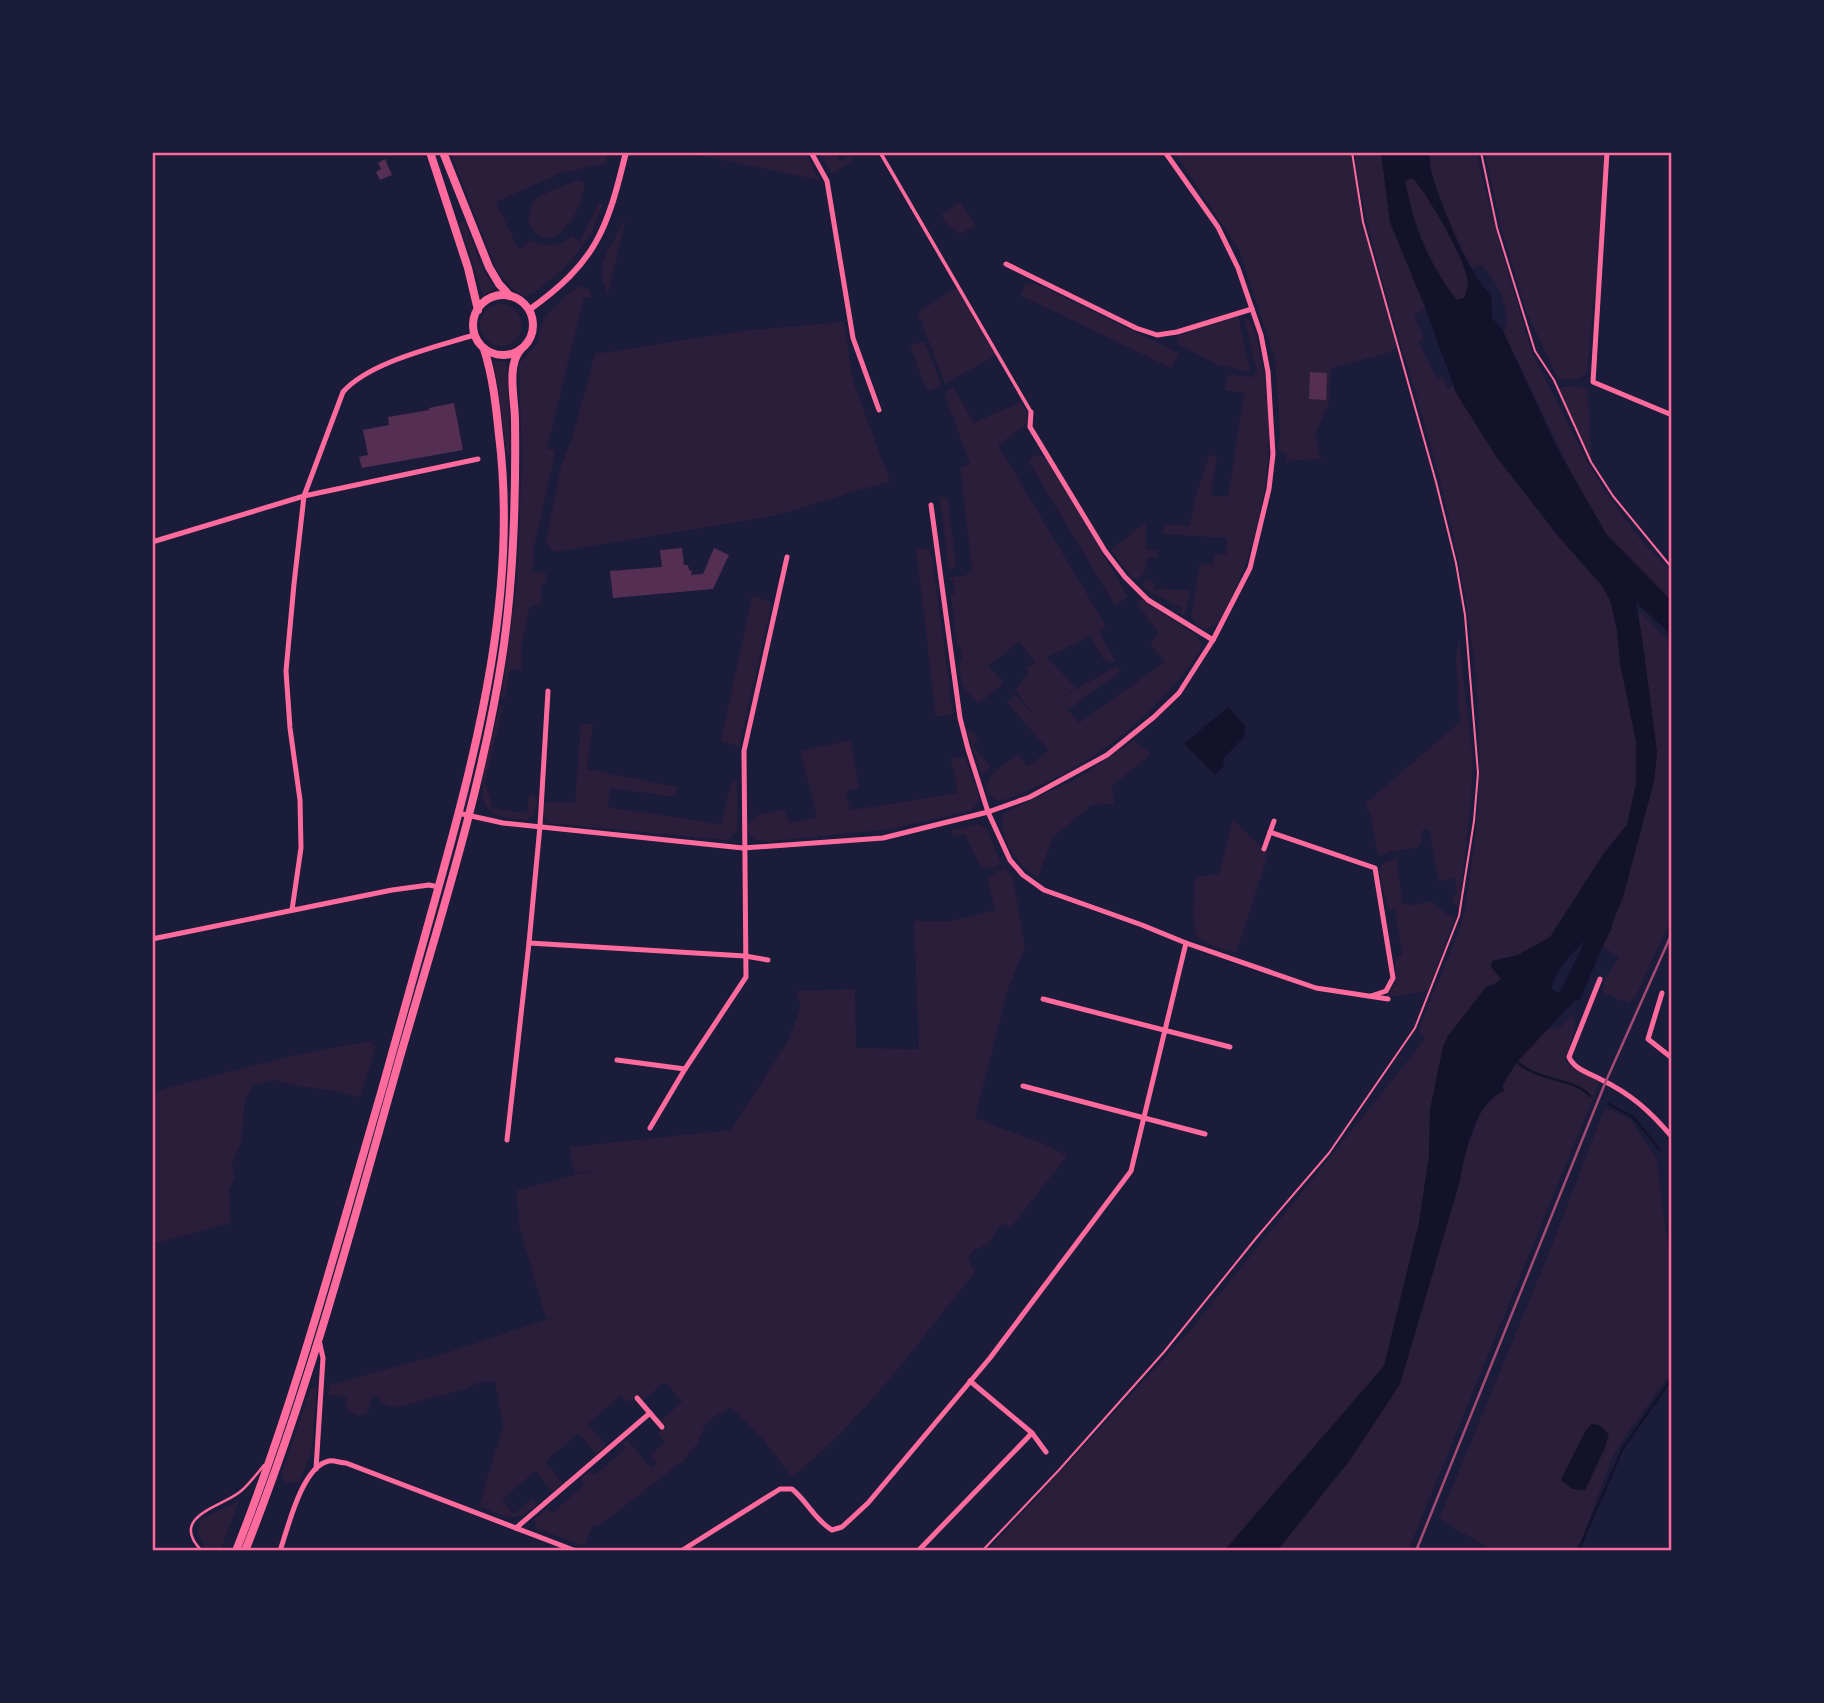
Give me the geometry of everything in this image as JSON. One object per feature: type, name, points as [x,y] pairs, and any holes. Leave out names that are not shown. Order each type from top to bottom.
[{"type":"main road","points":[[430,152],[468,268],[478,310]]},
{"type":"main road","points":[[236,1551],[269,1460],[328,1274],[439,887],[463,814],[494,700],[510,598],[515,505],[513,363],[528,341],[533,320],[529,310],[512,298],[489,267],[443,152]]},
{"type":"main road","points":[[245,1551],[278,1463],[319,1339],[445,900],[489,671],[504,550],[502,458],[492,379],[484,349],[474,335],[473,322],[478,310],[490,299],[501,296],[512,298]]},
{"type":"main road","points":[[484,349],[493,354],[504,355],[521,349]]},
{"type":"street","points":[[529,310],[563,285],[592,248],[609,215],[626,152]]},
{"type":"street","points":[[811,152],[827,181],[853,338],[879,410]]},
{"type":"street","points":[[880,152],[1031,412],[1030,427],[1105,551],[1148,600],[1213,640]]},
{"type":"street","points":[[463,814],[503,823],[743,848],[883,838],[988,812],[1030,797],[1072,776],[1114,750],[1179,693],[1213,640],[1250,568],[1271,473],[1273,437],[1268,372],[1261,335],[1238,268],[1218,226],[1165,152]]},
{"type":"street","points":[[1607,152],[1593,382],[1672,415]]},
{"type":"street","points":[[1006,264],[1137,328],[1157,335],[1177,332],[1252,309]]},
{"type":"street","points":[[292,910],[301,848],[300,800],[290,728],[286,671],[304,496],[347,387],[375,368],[474,335]]},
{"type":"street","points":[[152,542],[304,496],[478,459]]},
{"type":"street","points":[[931,505],[960,718],[988,812],[1010,860],[1023,875],[1044,890],[1315,988],[1388,999]]},
{"type":"street","points":[[650,1128],[685,1069],[746,977],[744,745],[787,557]]},
{"type":"street","points":[[507,1140],[540,826],[548,691]]},
{"type":"street","points":[[1264,849],[1274,821]]},
{"type":"street","points":[[1270,832],[1375,869],[1393,978],[1386,990],[1371,996]]},
{"type":"street","points":[[152,939],[392,890],[429,885],[439,887]]},
{"type":"street","points":[[529,943],[745,956],[768,960]]},
{"type":"street","points":[[681,1551],[779,1489],[792,1489],[801,1496],[821,1524],[832,1530],[842,1527],[868,1503],[990,1358],[1131,1171],[1186,943]]},
{"type":"street","points":[[1600,979],[1569,1057],[1575,1066],[1611,1084],[1647,1109],[1672,1137]]},
{"type":"street","points":[[1662,993],[1648,1039],[1672,1058]]},
{"type":"street","points":[[1043,999],[1230,1047]]},
{"type":"street","points":[[617,1060],[685,1069]]},
{"type":"street","points":[[1023,1086],[1205,1134]]},
{"type":"street","points":[[316,1469],[323,1359],[319,1339]]},
{"type":"street","points":[[970,1381],[1032,1433],[1046,1452]]},
{"type":"street","points":[[637,1398],[662,1427]]},
{"type":"street","points":[[516,1528],[650,1413]]},
{"type":"street","points":[[918,1551],[1032,1433]]},
{"type":"street","points":[[280,1551],[305,1481],[316,1469],[329,1461],[346,1463],[576,1551]]},
{"type":"lane","points":[[202,1551],[194,1541],[191,1531],[194,1521],[202,1513],[240,1492],[269,1460]]},
{"type":"path","points":[[982,1551],[1164,1352],[1329,1153],[1415,1028],[1459,916],[1474,821],[1478,773],[1465,615],[1456,563],[1363,222],[1352,152]]},
{"type":"path","points":[[1481,152],[1497,228],[1535,351],[1554,380],[1598,473],[1613,496],[1672,568]]},
{"type":"shaded area","points":[[450,152],[607,152],[606,163],[561,173],[496,202],[519,250],[530,240],[552,245],[562,243],[572,236],[580,241],[599,203],[603,204],[591,234],[579,251],[562,270],[534,293],[526,296],[517,293],[495,266]]},
{"type":"shaded area","points":[[683,152],[806,152],[819,180]]},
{"type":"shaded area","points":[[819,152],[834,152],[840,161],[850,156],[853,161],[832,173]]},
{"type":"shaded area","points":[[1174,152],[1352,152],[1363,222],[1398,345],[1391,352],[1331,368],[1329,402],[1315,436],[1321,459],[1286,461],[1287,454],[1278,450],[1280,429],[1275,360],[1239,250]]},
{"type":"shaded area","points":[[1354,152],[1381,152],[1390,222],[1426,309],[1414,314],[1424,339],[1418,341],[1434,374],[1441,381],[1439,372],[1448,389],[1454,385],[1496,456],[1559,537],[1603,587],[1610,600],[1636,741],[1636,784],[1627,825],[1604,853],[1550,938],[1518,955],[1498,959],[1517,963],[1498,982],[1487,986],[1448,1036],[1443,1047],[1430,1110],[1429,1156],[1419,1223],[1384,1366],[1224,1551],[987,1551],[1194,1326],[1426,1038],[1418,1033],[1464,914],[1478,810],[1480,754],[1472,641],[1452,529],[1375,253]]},
{"type":"shaded area","points":[[1381,152],[1429,152],[1431,171],[1457,239],[1474,273],[1491,294],[1492,318],[1503,331],[1557,448],[1607,535],[1672,601],[1672,636],[1636,602],[1657,752],[1654,781],[1623,897],[1580,1000],[1575,1000],[1517,1062],[1502,1086],[1505,1091],[1494,1097],[1478,1117],[1400,1384],[1350,1460],[1277,1551],[1224,1551],[1384,1366],[1419,1223],[1429,1156],[1430,1110],[1443,1047],[1448,1036],[1487,986],[1492,986],[1501,979],[1491,967],[1492,961],[1518,955],[1550,937],[1604,853],[1627,825],[1636,784],[1636,741],[1610,600],[1603,587],[1559,537],[1496,456],[1456,393],[1390,222]],"holes":[[[1413,178],[1437,213],[1460,258],[1468,282],[1464,298],[1457,300],[1430,259],[1413,213],[1405,181]],[[1602,926],[1586,964],[1575,981],[1561,994],[1552,990],[1553,982],[1563,964]]]},
{"type":"shaded area","points":[[1429,152],[1476,152],[1532,353],[1605,491],[1640,539],[1672,572],[1672,601],[1607,535],[1575,481],[1503,331],[1506,328],[1506,318],[1501,294],[1482,265],[1472,268],[1451,226],[1434,182]]},
{"type":"shaded area","points":[[1485,152],[1605,152],[1598,291],[1594,295],[1587,373],[1580,379],[1558,379],[1528,315],[1501,227]]},
{"type":"shaded area","points":[[1413,178],[1437,213],[1460,258],[1468,282],[1464,298],[1457,300],[1430,259],[1413,213],[1405,181]]},
{"type":"shaded area","points":[[577,180],[584,183],[583,194],[572,219],[555,236],[545,238],[536,234],[528,221],[532,202]]},
{"type":"shaded area","points":[[961,202],[975,226],[960,234],[948,226],[941,215]]},
{"type":"shaded area","points":[[626,217],[608,295],[602,279],[602,262]]},
{"type":"shaded area","points":[[464,221],[483,269],[495,289],[483,295],[459,223]]},
{"type":"shaded area","points":[[1026,284],[1036,284],[1179,353],[1171,368],[1020,295]]},
{"type":"shaded area","points":[[582,286],[590,291],[592,298],[584,297],[547,449],[556,450],[534,547],[533,572],[546,573],[547,582],[541,584],[541,605],[530,606],[522,643],[521,672],[514,669],[509,672],[505,699],[501,699],[517,584],[522,460],[519,364],[537,344],[542,322],[551,310],[577,287]]},
{"type":"shaded area","points":[[957,287],[996,355],[945,384],[918,313]]},
{"type":"shaded area","points":[[501,304],[516,310],[522,325],[516,340],[501,346],[486,340],[480,325],[486,310]]},
{"type":"shaded area","points":[[1238,316],[1250,372],[1218,365],[1177,344],[1176,340],[1180,335]]},
{"type":"shaded area","points":[[1244,317],[1252,324],[1256,334],[1266,389],[1269,424],[1264,494],[1246,562],[1233,594],[1217,625],[1206,629],[1197,626],[1191,616],[1200,564],[1213,565],[1214,554],[1226,555],[1227,538],[1163,534],[1164,524],[1190,526],[1209,455],[1217,457],[1211,495],[1228,497],[1244,393],[1224,390],[1228,375],[1252,377],[1257,372]]},
{"type":"shaded area","points":[[844,322],[853,381],[890,481],[774,516],[553,552],[546,542],[561,466],[572,438],[595,354],[749,330]]},
{"type":"shaded area","points":[[924,341],[942,386],[927,391],[910,346]]},
{"type":"shaded area","points":[[494,361],[507,362],[510,454],[507,455]]},
{"type":"shaded area","points":[[953,387],[974,423],[1020,402],[1028,414],[1027,424],[998,445],[1106,626],[1099,632],[1116,661],[1113,663],[1103,659],[1091,636],[1047,657],[1076,688],[1052,703],[1116,666],[1121,671],[1068,710],[1079,723],[1165,662],[1150,643],[1159,634],[1138,604],[1142,599],[1197,636],[1201,645],[1200,652],[1184,673],[1148,713],[1107,747],[1062,775],[1018,795],[997,801],[987,793],[988,781],[996,771],[1017,754],[1028,767],[1048,750],[1007,702],[1015,695],[1033,714],[1015,690],[1029,673],[1026,669],[1035,662],[1019,642],[988,666],[1004,683],[978,704],[962,685],[959,662],[962,661],[961,647],[957,647],[951,595],[955,594],[953,580],[949,577],[964,576],[972,570],[960,468],[970,464],[944,392]]},
{"type":"shaded area","points":[[1559,388],[1588,388],[1591,459]]},
{"type":"shaded area","points":[[1038,454],[1047,459],[1128,597],[1115,605],[1028,460]]},
{"type":"shaded area","points":[[940,498],[948,500],[956,566],[949,571]]},
{"type":"shaded area","points":[[1146,522],[1146,550],[1158,551],[1158,557],[1147,559],[1143,574],[1139,578],[1132,578],[1111,550]]},
{"type":"shaded area","points":[[916,548],[927,549],[932,556],[953,714],[936,717]]},
{"type":"shaded area","points":[[1148,579],[1154,583],[1154,589],[1190,590],[1185,616],[1179,613],[1182,608],[1143,588],[1144,581]]},
{"type":"shaded area","points":[[752,596],[772,602],[739,747],[721,740]]},
{"type":"shaded area","points":[[1638,613],[1642,613],[1672,645],[1672,916],[1635,998],[1631,999],[1629,1004],[1602,992],[1604,980],[1619,957],[1602,946],[1623,897],[1654,781],[1657,752]]},
{"type":"shaded area","points":[[1459,639],[1473,760],[1459,907],[1453,902],[1452,896],[1457,894],[1455,878],[1439,882],[1429,829],[1421,831],[1423,841],[1417,848],[1388,852],[1382,856],[1377,852],[1372,821],[1365,804],[1460,722],[1456,656]]},
{"type":"shaded area","points":[[500,705],[503,706],[485,781],[493,809],[527,813],[529,794],[535,796],[535,814],[527,820],[498,816],[490,811],[483,799],[486,765]]},
{"type":"shaded area","points":[[1228,707],[1246,727],[1244,737],[1223,759],[1224,766],[1215,775],[1184,744]]},
{"type":"shaded area","points":[[581,723],[593,724],[587,769],[677,787],[675,797],[610,788],[608,807],[721,824],[732,780],[737,781],[737,830],[731,838],[725,840],[549,823],[542,814],[542,802],[575,803]]},
{"type":"shaded area","points":[[966,729],[978,740],[973,746],[991,768],[982,775]]},
{"type":"shaded area","points":[[851,740],[859,788],[846,791],[850,810],[958,793],[951,758],[965,757],[979,796],[978,802],[972,810],[892,829],[773,841],[760,841],[750,836],[746,827],[757,815],[785,809],[789,823],[817,817],[800,751]]},
{"type":"shaded area","points":[[1134,740],[1151,754],[1112,786],[1114,804],[1092,805],[1053,837],[1038,878],[1030,873],[1011,851],[1004,833],[1002,814],[1082,776]]},
{"type":"shaded area","points":[[1233,819],[1268,854],[1236,953],[1199,938],[1193,919],[1195,877],[1219,874]]},
{"type":"shaded area","points":[[977,824],[987,828],[1001,864],[992,869],[980,866],[965,834],[953,836],[952,830]]},
{"type":"shaded area","points":[[1397,859],[1402,903],[1414,905],[1430,901],[1455,918],[1429,988],[1425,992],[1387,997],[1396,980],[1395,960],[1402,955],[1395,909],[1390,910],[1387,906],[1379,869],[1386,862]]},
{"type":"shaded area","points":[[1004,868],[1013,878],[1025,948],[1008,989],[975,1118],[1067,1156],[1010,1228],[1002,1223],[988,1244],[974,1250],[968,1258],[975,1272],[867,1405],[792,1477],[762,1438],[731,1407],[707,1421],[697,1444],[684,1460],[600,1525],[593,1526],[584,1546],[536,1528],[535,1519],[547,1508],[552,1513],[585,1484],[581,1478],[590,1471],[595,1475],[626,1448],[622,1443],[624,1441],[629,1442],[651,1468],[656,1463],[650,1455],[665,1442],[658,1433],[666,1426],[661,1420],[682,1402],[665,1382],[643,1400],[638,1395],[629,1403],[621,1395],[588,1424],[606,1445],[596,1454],[578,1433],[545,1462],[563,1483],[553,1492],[535,1471],[502,1500],[514,1514],[532,1499],[537,1505],[515,1517],[479,1506],[503,1426],[495,1381],[477,1383],[466,1389],[393,1408],[373,1396],[367,1413],[359,1416],[347,1411],[346,1397],[335,1394],[328,1396],[329,1385],[449,1352],[554,1317],[546,1318],[520,1230],[516,1191],[602,1170],[574,1173],[569,1147],[731,1130],[788,1041],[801,1006],[796,991],[855,989],[856,1048],[919,1049],[914,921],[951,921],[995,910],[989,877]]},
{"type":"shaded area","points":[[1573,1014],[1575,1028],[1566,1061],[1600,1081],[1408,1551],[1277,1551],[1350,1460],[1400,1384],[1459,1183],[1465,1154],[1481,1110],[1500,1092],[1513,1066],[1548,1029],[1560,1027]]},
{"type":"shaded area","points":[[370,1041],[376,1047],[360,1097],[275,1080],[252,1086],[245,1100],[241,1143],[232,1163],[235,1178],[229,1190],[231,1223],[152,1244],[152,1092],[290,1056]]},
{"type":"shaded area","points":[[1605,1107],[1630,1119],[1657,1159],[1667,1242],[1672,1243],[1672,1371],[1611,1460],[1578,1551],[1494,1551],[1439,1519],[1550,1250]]},
{"type":"shaded area","points":[[317,1387],[311,1454],[299,1482],[284,1483],[282,1472],[311,1388]]},
{"type":"shaded area","points":[[1592,1424],[1599,1425],[1609,1434],[1585,1490],[1572,1489],[1561,1480],[1586,1430]]},
{"type":"shaded area","points":[[239,1501],[221,1549],[205,1547],[197,1531],[202,1519]]},
{"type":"building","points":[[385,159],[392,175],[380,180],[376,172],[381,169],[378,163]]},
{"type":"building","points":[[1310,372],[1327,373],[1326,400],[1309,399]]},
{"type":"building","points":[[454,403],[463,450],[362,468],[359,457],[368,455],[363,430],[389,425],[388,417]]},
{"type":"building","points":[[682,548],[684,565],[688,565],[692,571],[691,575],[703,574],[714,548],[729,555],[713,589],[613,598],[610,571],[662,567],[660,550]]},
{"type":"waterway","points":[[1569,994],[1603,925],[1608,908]]},
{"type":"waterway","points":[[1516,1061],[1535,1073],[1575,1086],[1590,1096]]},
{"type":"waterway","points":[[1609,1104],[1634,1118],[1659,1149]]},
{"type":"waterway","points":[[1578,1551],[1623,1448],[1672,1378]]},
{"type":"railway","points":[[1416,1551],[1606,1081],[1672,933]]}]
